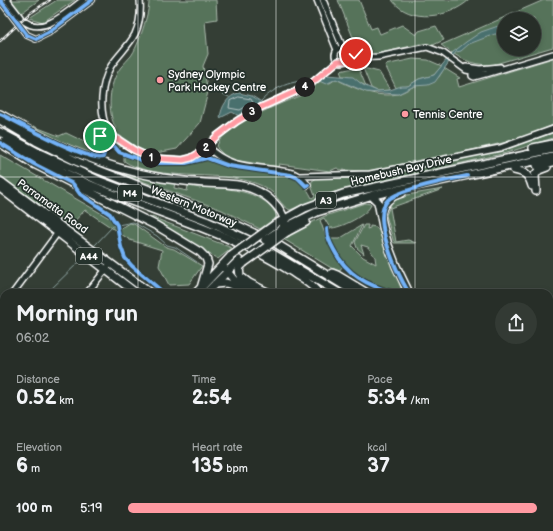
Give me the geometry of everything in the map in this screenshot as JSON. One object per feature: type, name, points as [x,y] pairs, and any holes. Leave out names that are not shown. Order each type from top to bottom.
[{"type":"highway","points":[[0,114],[62,148],[116,167],[178,180],[239,185],[255,189],[273,202],[281,211],[285,222],[285,231]]},
{"type":"highway","name":"Western Motorway","points":[[0,120],[36,141],[78,162],[243,228],[275,243],[350,289]]},
{"type":"highway","name":"Western Motorway","points":[[0,132],[100,182],[206,221],[253,242],[332,289]]},
{"type":"highway","points":[[0,137],[40,160],[86,183],[196,224],[238,242],[281,266],[311,285],[314,289]]},
{"type":"highway","name":"M4","points":[[0,143],[34,164],[157,226],[202,254],[206,258],[208,267],[198,289]]},
{"type":"highway","points":[[505,158],[515,153],[553,144]]},
{"type":"highway","name":"Homebush Bay Drive","points":[[224,263],[231,256],[274,225],[323,201],[370,188],[505,158],[553,149]]},
{"type":"highway","name":"Homebush Bay Drive","points":[[242,261],[285,231],[317,212],[372,196],[553,157]]},
{"type":"highway","points":[[473,174],[514,170],[553,162]]},
{"type":"highway","points":[[514,170],[526,173],[529,176],[535,190],[534,179],[536,172],[553,166]]},
{"type":"highway","points":[[381,216],[385,203],[395,195],[454,178]]},
{"type":"highway","name":"Parramatta Road","points":[[0,181],[131,289]]},
{"type":"highway","name":"Parramatta Road","points":[[0,188],[60,230],[111,263],[145,289]]},
{"type":"highway","points":[[370,188],[372,196],[378,202],[384,231],[403,289]]},
{"type":"highway","points":[[242,261],[239,268],[240,276],[248,283],[261,289]]},
{"type":"highway","name":"A3","points":[[210,289],[226,272],[242,261]]},
{"type":"highway","points":[[224,263],[226,272],[240,285],[247,289]]},
{"type":"highway","name":"A3","points":[[199,289],[224,263]]},
{"type":"highway","points":[[396,266],[407,289]]},
{"type":"highway","name":"Western Motorway","points":[[322,271],[337,274],[361,289]]},
{"type":"highway","points":[[215,284],[228,283],[241,289]]},
{"type":"street","points":[[0,0],[27,35],[33,39],[38,39],[92,0]]},
{"type":"street","points":[[7,0],[24,21],[38,26],[47,25],[83,0]]},
{"type":"street","points":[[109,138],[102,99],[106,76],[135,33],[140,17],[140,0]]},
{"type":"street","points":[[316,0],[337,50],[335,56],[338,61]]},
{"type":"street","points":[[323,0],[338,37],[349,56],[346,61]]},
{"type":"street","points":[[333,39],[338,37]]},
{"type":"street","points":[[107,129],[101,132],[101,137],[104,140],[109,138],[117,139],[126,146],[151,158],[183,160],[197,155],[222,132],[255,110],[308,86],[338,61],[346,61],[353,58],[374,58],[422,47],[431,48],[458,64],[472,70],[501,67],[553,53]]},
{"type":"street","points":[[337,50],[345,49],[359,55],[374,58]]},
{"type":"street","points":[[472,70],[472,76],[477,78],[553,53]]},
{"type":"street","points":[[107,129],[122,139],[126,146]]},
{"type":"street","points":[[207,146],[221,159],[230,163],[290,172],[300,176],[370,174],[500,148],[553,129]]},
{"type":"street","points":[[300,176],[308,185]]},
{"type":"street","points":[[15,289],[60,230]]},
{"type":"street","points":[[90,289],[111,263]]},
{"type":"green space","points":[[10,0],[39,0],[20,14]]},
{"type":"green space","points":[[57,0],[75,0],[43,22],[29,18]]},
{"type":"green space","name":"Sydney Olympic Park Hockey Centre","points":[[149,0],[216,0],[217,19],[205,21],[208,54],[203,66],[208,92],[200,123],[177,149],[156,153],[141,150],[114,132],[116,129],[111,115],[110,106],[113,81],[137,45],[146,20]]},
{"type":"green space","points":[[338,0],[359,0],[371,29],[377,27],[380,34],[402,25],[416,35],[419,31],[436,26],[444,40],[431,46],[420,44],[373,55],[360,55]]},
{"type":"green space","points":[[392,0],[469,0],[451,11],[430,16],[409,13],[400,8]]},
{"type":"green space","points":[[544,0],[553,0],[553,47],[541,51],[541,12],[517,12]]},
{"type":"green space","points":[[497,21],[497,56],[522,56],[492,65],[484,65],[465,60],[453,54],[441,45]]},
{"type":"green space","name":"Tennis Centre","points":[[553,58],[553,125],[520,139],[405,165],[370,171],[341,170],[337,168],[330,171],[279,164],[278,167],[228,159],[217,148],[220,140],[228,132],[240,124],[269,109],[311,91],[319,81],[330,83],[336,79],[366,92],[390,95],[398,94],[415,86],[436,80],[444,68],[460,78],[457,79],[459,87]]},
{"type":"green space","points":[[413,59],[428,60],[442,66],[434,75],[419,79],[408,86],[396,88],[385,65]]},
{"type":"green space","points":[[358,67],[366,86],[347,76],[342,76],[340,71]]},
{"type":"green space","points":[[363,68],[379,72],[390,90],[377,91],[371,88]]},
{"type":"green space","points":[[33,126],[59,136],[66,133],[87,143],[88,138],[106,142],[113,139],[123,146],[117,148],[115,145],[107,148],[101,155],[97,155],[62,142]]},
{"type":"green space","points":[[553,133],[553,138],[506,153],[334,192],[290,210],[285,207],[269,190],[252,182],[226,177],[148,171],[135,167],[124,161],[124,155],[150,163],[185,164],[211,159],[228,167],[288,176],[302,184],[312,198],[315,196],[311,185],[312,181],[317,178],[369,177],[413,170],[497,151]]},
{"type":"green space","points":[[0,155],[111,219],[120,229],[130,223],[134,224],[166,247],[174,249],[202,266],[189,284],[169,285],[159,266],[162,250],[130,240],[85,210],[70,226],[0,176]]},
{"type":"green space","points":[[117,172],[175,183],[174,188],[187,191],[188,186],[200,188],[205,186],[236,190],[265,202],[272,208],[277,217],[260,229],[222,210]]},
{"type":"green space","points":[[443,189],[390,208],[396,242],[408,240],[416,243],[394,243],[386,215],[392,202],[407,195]]},
{"type":"green space","points":[[365,203],[371,204],[365,212],[354,220],[340,226],[330,228],[324,218],[320,220],[327,240],[343,266],[338,272],[280,237],[325,216]]},
{"type":"green space","points":[[149,216],[232,248],[218,259],[148,219]]},
{"type":"green space","points":[[362,225],[352,246],[363,257],[376,264],[375,257],[368,247],[361,245],[364,254],[357,248],[355,242],[364,225],[368,225],[367,229],[370,228],[370,226],[376,227],[379,231],[401,289],[385,289],[366,281],[351,271],[339,257],[329,239],[339,239]]},
{"type":"water","points":[[497,26],[497,34],[469,44],[461,51],[456,52],[435,82],[428,85],[414,86],[398,94],[366,92],[336,79],[326,84],[319,81],[326,75],[353,77],[363,85],[377,91],[408,86],[419,79],[434,75],[452,53],[481,32]]},
{"type":"water","points":[[239,93],[252,96],[263,103],[239,116],[232,112],[220,118],[222,110],[228,99]]},
{"type":"waterway","points":[[261,101],[284,85],[312,80]]},
{"type":"waterway","points":[[221,93],[229,97]]},
{"type":"waterway","points":[[129,205],[217,237]]},
{"type":"waterway","points":[[95,245],[113,226],[133,222],[157,236],[167,245],[175,247],[197,262]]},
{"type":"waterway","points":[[51,289],[83,258]]},
{"type":"railway","points":[[0,41],[29,14],[50,0]]},
{"type":"cycle path","points":[[0,0],[27,35],[36,39],[48,33],[92,0]]},
{"type":"cycle path","points":[[0,114],[69,148],[95,157],[103,157],[105,150],[114,146],[119,152],[150,163],[186,163],[207,158],[229,166],[291,175],[298,178],[306,186],[308,185]]},
{"type":"cycle path","points":[[0,143],[34,164],[73,184],[80,194],[110,214],[117,225],[121,247],[125,258],[132,266],[159,289]]},
{"type":"cycle path","points":[[407,289],[388,246],[382,219],[383,208],[388,200],[402,192],[425,185],[467,176]]},
{"type":"cycle path","points":[[327,229],[329,240],[339,259],[345,266],[359,278],[383,289]]},
{"type":"place","name":"Sydney Olympic Park Hockey Centre","points":[[160,80]]},
{"type":"place","name":"Tennis Centre","points":[[405,114]]},
{"type":"route","points":[[100,136],[104,140],[109,138],[117,139],[142,155],[151,158],[183,160],[191,158],[201,152],[217,136],[237,121],[255,110],[294,94],[308,86],[338,61],[346,61],[349,56],[347,50],[356,54]]}]
